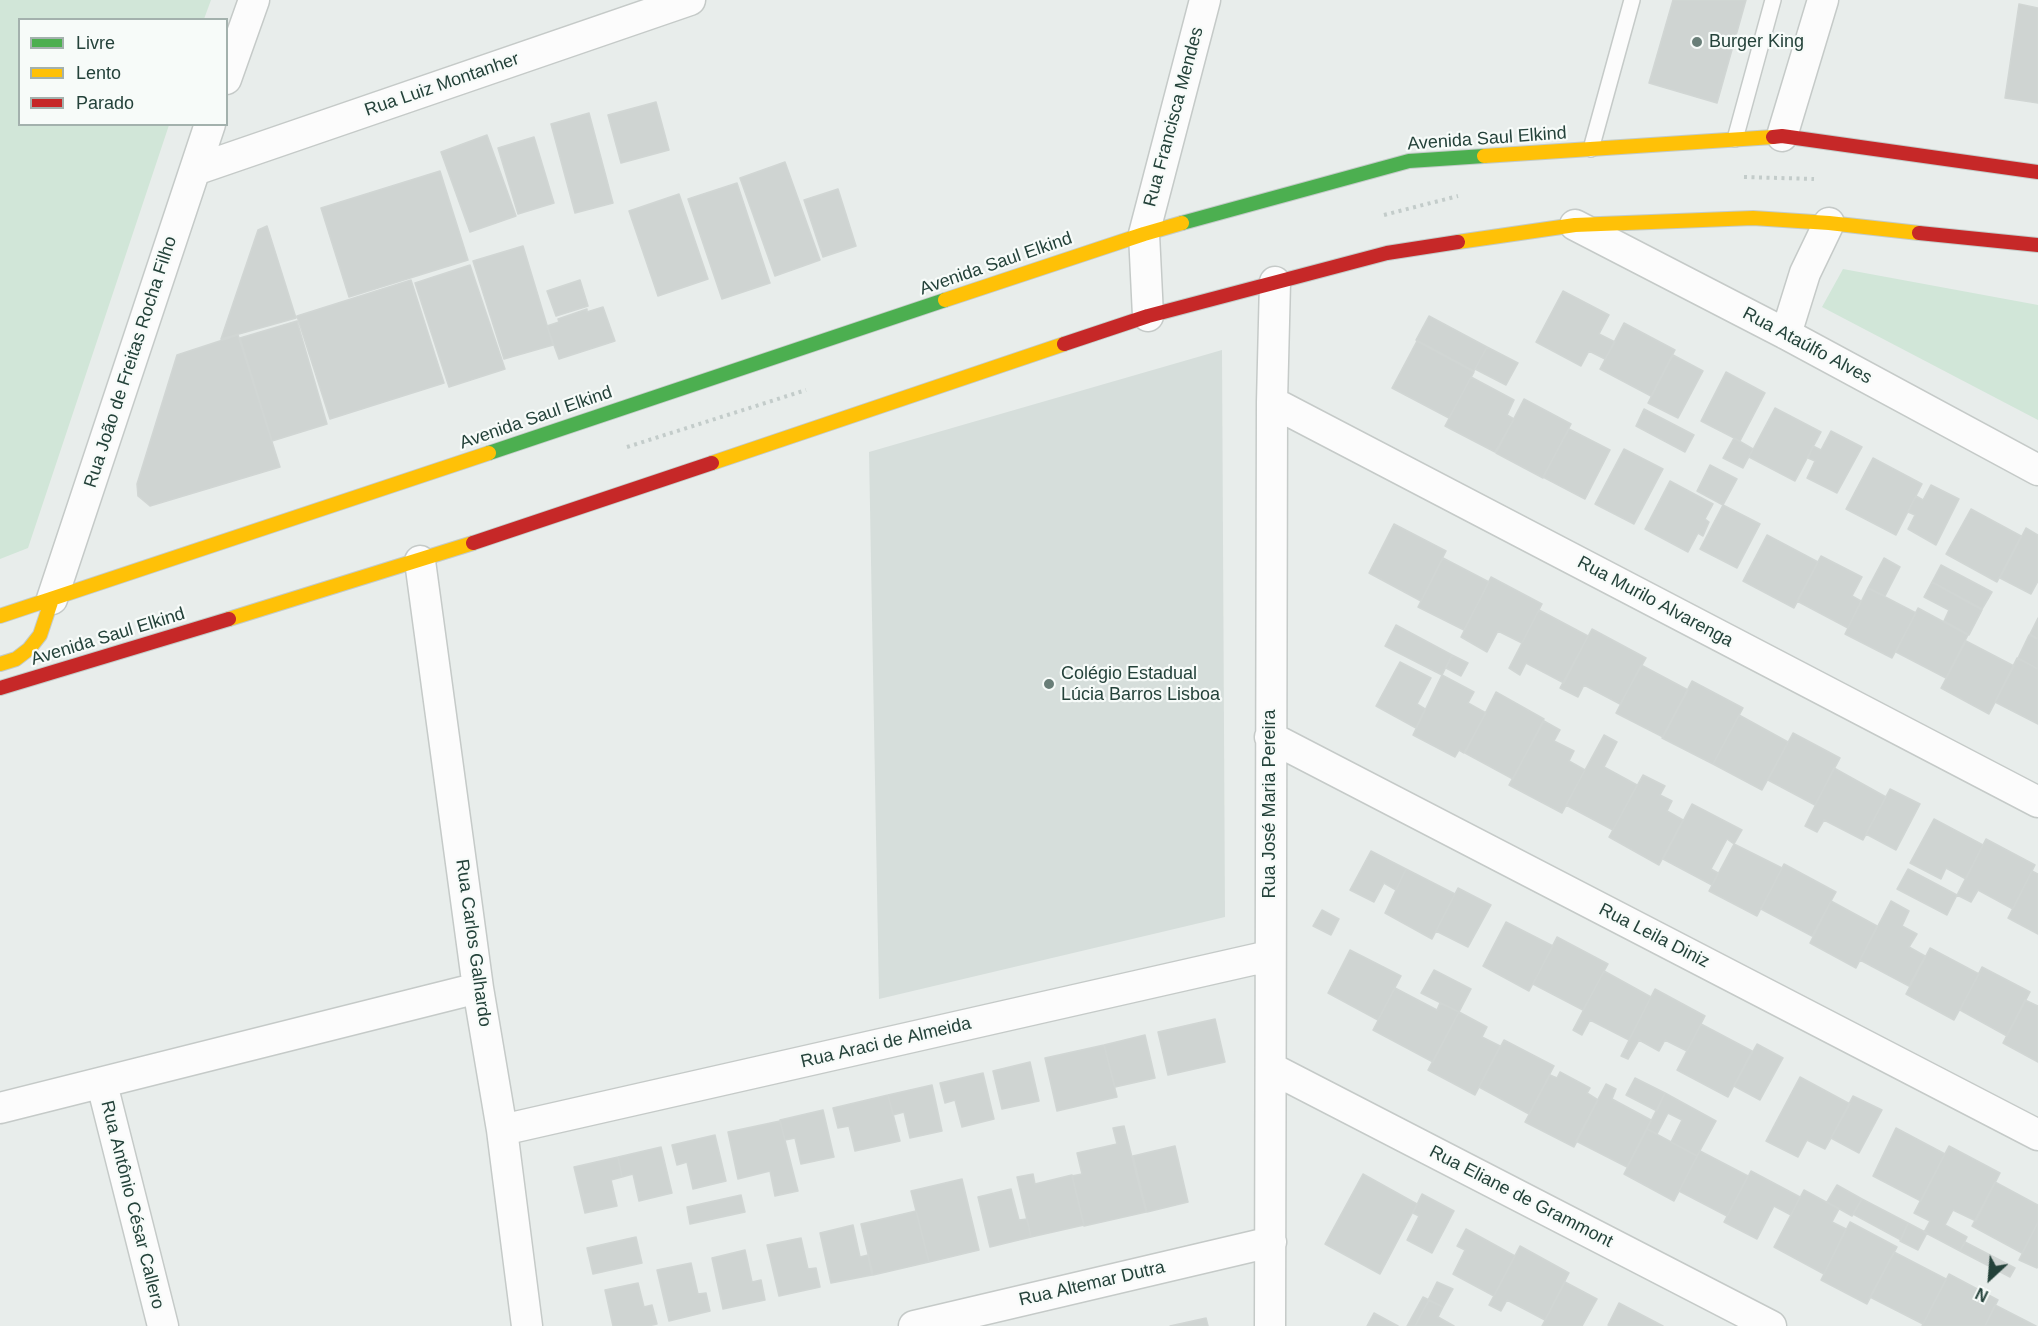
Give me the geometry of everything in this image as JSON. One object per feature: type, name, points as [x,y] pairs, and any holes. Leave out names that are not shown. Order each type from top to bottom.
[{"type":"main road","name":"Avenida Saul Elkind","points":[[0,616],[1144,234],[1409,161],[1782,136],[2038,172]]},
{"type":"main road","name":"Avenida Saul Elkind","points":[[0,688],[420,561],[1148,316],[1387,253],[1575,225],[1753,218],[1829,223],[2038,245]]},
{"type":"main road","points":[[0,664],[16,658],[29,649],[40,635],[52,599]]},
{"type":"street","points":[[228,73],[254,0]]},
{"type":"street","name":"Rua Luiz Montanher","points":[[195,170],[690,0]]},
{"type":"street","name":"Rua Francisca Mendes","points":[[1148,316],[1144,234],[1205,0]]},
{"type":"street","points":[[1782,136],[1823,0]]},
{"type":"street","name":"Rua João de Freitas Rocha Filho","points":[[52,599],[209,126]]},
{"type":"street","points":[[1786,334],[1805,273],[1829,223]]},
{"type":"street","name":"Rua Ataúlfo Alves","points":[[1575,225],[1786,334],[2038,470]]},
{"type":"street","name":"Rua José Maria Pereira","points":[[1270,1326],[1270,737],[1275,282]]},
{"type":"street","name":"Rua Murilo Alvarenga","points":[[1272,402],[2038,802]]},
{"type":"street","name":"Rua Carlos Galhardo","points":[[420,561],[478,988],[502,1130],[527,1326]]},
{"type":"street","name":"Rua Leila Diniz","points":[[1270,737],[2038,1135]]},
{"type":"street","name":"Rua Araci de Almeida","points":[[502,1130],[1269,956]]},
{"type":"street","points":[[0,1108],[478,988]]},
{"type":"street","name":"Rua Eliane de Grammont","points":[[1271,1068],[1771,1326]]},
{"type":"street","name":"Rua Antônio César Callero","points":[[102,1084],[163,1326]]},
{"type":"street","name":"Rua Altemar Dutra","points":[[914,1326],[1271,1242]]},
{"type":"lane","points":[[1591,149],[1632,0]]},
{"type":"lane","points":[[1735,139],[1773,0]]},
{"type":"shaded area","name":"Colégio Estadual Lúcia Barros Lisboa","points":[[1222,350],[1225,917],[879,999],[869,452]]},
{"type":"green space","points":[[0,0],[211,0],[204,18],[18,18],[18,126],[169,126],[28,548],[0,559]]},
{"type":"green space","points":[[1843,269],[2038,305],[2038,420],[1822,307]]},
{"type":"building","name":"Burger King","points":[[1673,0],[1746,0],[1717,103],[1649,83]]},
{"type":"building","points":[[2019,4],[2038,8],[2038,103],[2005,98]]},
{"type":"building","points":[[656,102],[669,150],[621,163],[608,115]]},
{"type":"building","points":[[589,113],[613,203],[575,213],[551,124]]},
{"type":"building","points":[[487,135],[516,216],[470,232],[441,152]]},
{"type":"building","points":[[534,137],[554,203],[518,214],[498,148]]},
{"type":"building","points":[[785,162],[820,260],[775,276],[740,178]]},
{"type":"building","points":[[440,171],[468,260],[349,297],[321,208]]},
{"type":"building","points":[[737,183],[770,283],[722,299],[688,199]]},
{"type":"building","points":[[838,189],[856,246],[823,257],[804,200]]},
{"type":"building","points":[[679,194],[708,279],[658,296],[629,211]]},
{"type":"building","points":[[267,226],[296,318],[221,339],[258,230]]},
{"type":"building","points":[[523,246],[553,345],[504,359],[473,261]]},
{"type":"building","points":[[470,265],[505,369],[449,387],[415,283]]},
{"type":"building","points":[[411,280],[444,383],[330,419],[297,316]]},
{"type":"building","points":[[580,280],[588,306],[556,316],[547,291]]},
{"type":"building","points":[[1563,291],[1609,315],[1599,334],[1615,342],[1605,359],[1589,351],[1581,366],[1536,342]]},
{"type":"building","points":[[603,307],[615,341],[559,359],[547,326],[559,322],[558,319],[587,309],[587,312]]},
{"type":"building","points":[[1429,316],[1487,347],[1474,371],[1416,340]]},
{"type":"building","points":[[297,321],[327,424],[272,441],[240,338]]},
{"type":"building","points":[[1624,323],[1675,350],[1651,396],[1600,369]]},
{"type":"building","points":[[238,335],[280,467],[150,506],[138,496],[137,484],[177,355]]},
{"type":"building","points":[[1417,341],[1474,372],[1449,418],[1392,388]]},
{"type":"building","points":[[1487,347],[1518,363],[1506,385],[1475,369]]},
{"type":"building","points":[[1673,355],[1703,371],[1678,418],[1648,403]]},
{"type":"building","points":[[1726,372],[1765,393],[1740,441],[1701,421]]},
{"type":"building","points":[[1471,377],[1514,400],[1507,415],[1514,419],[1495,452],[1445,426]]},
{"type":"building","points":[[1524,399],[1571,424],[1543,478],[1496,453]]},
{"type":"building","points":[[1775,408],[1821,432],[1795,481],[1749,457]]},
{"type":"building","points":[[1644,409],[1694,435],[1685,452],[1636,426]]},
{"type":"building","points":[[1569,429],[1610,450],[1585,499],[1543,477]]},
{"type":"building","points":[[1831,431],[1862,447],[1837,493],[1807,478],[1815,461],[1808,458],[1813,446],[1821,450]]},
{"type":"building","points":[[1734,438],[1753,449],[1743,468],[1723,458]]},
{"type":"building","points":[[1624,449],[1663,469],[1634,524],[1595,504]]},
{"type":"building","points":[[1873,458],[1922,484],[1896,535],[1846,509]]},
{"type":"building","points":[[1710,465],[1737,479],[1723,505],[1697,491]]},
{"type":"building","points":[[1670,481],[1713,504],[1705,519],[1709,522],[1703,536],[1698,533],[1688,552],[1645,529]]},
{"type":"building","points":[[1931,485],[1959,499],[1936,545],[1908,529],[1915,515],[1908,512],[1916,496],[1923,500]]},
{"type":"building","points":[[1723,505],[1760,524],[1737,568],[1700,549]]},
{"type":"building","points":[[1971,509],[2021,536],[1997,582],[1946,554]]},
{"type":"building","points":[[1394,524],[1446,551],[1421,601],[1369,573]]},
{"type":"building","points":[[2026,528],[2038,535],[2038,581],[2031,594],[2000,578]]},
{"type":"building","points":[[1767,535],[1818,562],[1794,608],[1743,581]]},
{"type":"building","points":[[1821,556],[1862,577],[1852,596],[1861,601],[1848,628],[1797,601]]},
{"type":"building","points":[[1443,558],[1489,582],[1464,630],[1418,607]]},
{"type":"building","points":[[1884,558],[1900,567],[1885,596],[1868,588]]},
{"type":"building","points":[[1941,565],[1992,592],[1982,609],[1932,582]]},
{"type":"building","points":[[1491,577],[1542,604],[1522,643],[1498,631],[1487,652],[1461,637]]},
{"type":"building","points":[[1932,582],[1982,610],[1969,635],[1944,621],[1949,610],[1924,597]]},
{"type":"building","points":[[1868,588],[1916,613],[1892,658],[1845,634]]},
{"type":"building","points":[[1918,608],[1968,635],[1946,678],[1896,652]]},
{"type":"building","points":[[1539,610],[1588,636],[1564,683],[1526,663],[1520,675],[1509,668]]},
{"type":"building","points":[[2038,618],[2038,639],[2030,634]]},
{"type":"building","points":[[1396,625],[1452,655],[1442,675],[1385,646]]},
{"type":"building","points":[[1592,629],[1646,658],[1620,704],[1584,685],[1578,697],[1560,688]]},
{"type":"building","points":[[2029,635],[2038,639],[2038,669],[2018,658]]},
{"type":"building","points":[[1966,641],[2014,666],[1989,714],[1941,688]]},
{"type":"building","points":[[1452,655],[1468,663],[1461,676],[1446,668]]},
{"type":"building","points":[[2017,658],[2038,669],[2038,724],[1995,702]]},
{"type":"building","points":[[1400,662],[1431,678],[1417,704],[1425,709],[1416,728],[1376,706]]},
{"type":"building","points":[[1641,665],[1688,690],[1663,737],[1616,713]]},
{"type":"building","points":[[1442,675],[1474,692],[1468,703],[1486,713],[1464,753],[1459,750],[1455,757],[1413,735]]},
{"type":"building","points":[[1692,681],[1743,708],[1713,764],[1662,738]]},
{"type":"building","points":[[1496,692],[1544,719],[1513,779],[1465,753]]},
{"type":"building","points":[[1739,715],[1788,742],[1762,790],[1713,764]]},
{"type":"building","points":[[1544,721],[1560,730],[1554,741],[1574,751],[1569,761],[1585,770],[1562,813],[1509,785]]},
{"type":"building","points":[[1793,733],[1840,758],[1815,805],[1768,780]]},
{"type":"building","points":[[1604,735],[1617,742],[1604,767],[1637,785],[1613,830],[1566,805]]},
{"type":"building","points":[[1834,768],[1886,797],[1863,840],[1824,820],[1817,832],[1805,826]]},
{"type":"building","points":[[1643,775],[1665,786],[1660,795],[1672,801],[1667,811],[1683,820],[1659,865],[1609,837]]},
{"type":"building","points":[[1890,789],[1920,804],[1896,850],[1866,834]]},
{"type":"building","points":[[1692,804],[1742,830],[1734,844],[1727,839],[1711,869],[1718,873],[1712,885],[1663,859]]},
{"type":"building","points":[[1934,819],[1983,845],[1966,879],[1946,868],[1941,879],[1910,863]]},
{"type":"building","points":[[1986,839],[2035,865],[2013,909],[1978,890],[1971,902],[1957,895]]},
{"type":"building","points":[[1734,844],[1782,868],[1757,916],[1709,891]]},
{"type":"building","points":[[1371,851],[1406,869],[1396,890],[1384,883],[1374,902],[1350,890]]},
{"type":"building","points":[[1784,864],[1836,892],[1812,936],[1761,909]]},
{"type":"building","points":[[1406,869],[1455,894],[1432,939],[1385,913]]},
{"type":"building","points":[[1908,869],[1957,895],[1947,915],[1897,889]]},
{"type":"building","points":[[2032,871],[2038,874],[2038,934],[2008,918]]},
{"type":"building","points":[[1458,888],[1491,905],[1468,947],[1436,931]]},
{"type":"building","points":[[1831,901],[1877,926],[1856,968],[1810,943]]},
{"type":"building","points":[[1891,901],[1909,911],[1902,926],[1917,934],[1909,947],[1925,956],[1909,986],[1860,960]]},
{"type":"building","points":[[1322,910],[1339,919],[1331,935],[1313,926]]},
{"type":"building","points":[[1506,922],[1553,946],[1529,991],[1483,966]]},
{"type":"building","points":[[1557,937],[1608,964],[1583,1010],[1533,984]]},
{"type":"building","points":[[1930,948],[1979,974],[1954,1020],[1906,994]]},
{"type":"building","points":[[1350,950],[1401,976],[1378,1020],[1328,993]]},
{"type":"building","points":[[1982,967],[2030,992],[2007,1036],[1960,1010]]},
{"type":"building","points":[[1434,970],[1471,989],[1459,1012],[1421,993]]},
{"type":"building","points":[[1604,971],[1651,997],[1629,1040],[1590,1020],[1582,1035],[1573,1030]]},
{"type":"building","points":[[1395,988],[1437,1010],[1440,1003],[1459,1012],[1433,1062],[1373,1030]]},
{"type":"building","points":[[1655,989],[1705,1016],[1687,1051],[1665,1040],[1659,1051],[1639,1040],[1628,1059],[1621,1056]]},
{"type":"building","points":[[2025,1000],[2038,1006],[2038,1062],[2003,1043]]},
{"type":"building","points":[[1459,1012],[1487,1027],[1482,1037],[1500,1046],[1475,1095],[1428,1070]]},
{"type":"building","points":[[1215,1019],[1225,1062],[1168,1075],[1158,1032]]},
{"type":"building","points":[[1701,1024],[1752,1051],[1728,1097],[1677,1070]]},
{"type":"building","points":[[1145,1035],[1155,1078],[1115,1087],[1104,1045]]},
{"type":"building","points":[[1504,1040],[1554,1066],[1529,1114],[1479,1087]]},
{"type":"building","points":[[1757,1044],[1783,1058],[1760,1100],[1734,1086]]},
{"type":"building","points":[[1104,1045],[1117,1097],[1057,1111],[1045,1058]]},
{"type":"building","points":[[1030,1062],[1039,1101],[1002,1109],[993,1071]]},
{"type":"building","points":[[1560,1072],[1590,1088],[1587,1093],[1598,1100],[1574,1147],[1525,1122],[1550,1075],[1557,1078]]},
{"type":"building","points":[[983,1073],[994,1119],[962,1127],[955,1100],[945,1103],[940,1083]]},
{"type":"building","points":[[1800,1077],[1850,1104],[1825,1149],[1807,1140],[1798,1157],[1766,1141]]},
{"type":"building","points":[[1635,1078],[1665,1093],[1657,1111],[1626,1095]]},
{"type":"building","points":[[1606,1084],[1616,1089],[1612,1099],[1651,1120],[1627,1167],[1576,1141]]},
{"type":"building","points":[[932,1085],[942,1131],[910,1138],[904,1112],[893,1115],[888,1095]]},
{"type":"building","points":[[1665,1093],[1716,1121],[1697,1156],[1671,1142],[1682,1120],[1668,1113],[1657,1134],[1647,1129]]},
{"type":"building","points":[[888,1095],[900,1141],[855,1151],[849,1126],[838,1128],[833,1108]]},
{"type":"building","points":[[1853,1096],[1882,1110],[1859,1153],[1831,1138]]},
{"type":"building","points":[[823,1110],[834,1157],[801,1164],[795,1138],[785,1140],[780,1120]]},
{"type":"building","points":[[780,1121],[798,1191],[775,1196],[770,1171],[738,1179],[728,1132]]},
{"type":"building","points":[[1124,1126],[1146,1212],[1084,1226],[1072,1176],[1082,1174],[1077,1153],[1117,1144],[1113,1128]]},
{"type":"building","points":[[1896,1128],[1945,1154],[1921,1201],[1873,1176]]},
{"type":"building","points":[[1647,1129],[1697,1156],[1674,1201],[1624,1174]]},
{"type":"building","points":[[715,1135],[726,1181],[693,1189],[687,1162],[677,1165],[672,1145]]},
{"type":"building","points":[[1175,1146],[1188,1202],[1147,1212],[1133,1156]]},
{"type":"building","points":[[1949,1146],[2000,1173],[1976,1221],[1953,1210],[1945,1225],[1967,1237],[1960,1251],[1924,1232],[1930,1221],[1914,1213]]},
{"type":"building","points":[[661,1147],[672,1193],[639,1201],[633,1174],[622,1177],[618,1157]]},
{"type":"building","points":[[1700,1151],[1748,1176],[1727,1216],[1679,1191]]},
{"type":"building","points":[[618,1157],[622,1177],[611,1180],[617,1206],[585,1213],[574,1167]]},
{"type":"building","points":[[1751,1171],[1800,1197],[1791,1215],[1774,1206],[1757,1239],[1724,1222]]},
{"type":"building","points":[[1033,1174],[1035,1184],[1072,1175],[1084,1225],[1031,1237],[1017,1177]]},
{"type":"building","points":[[1363,1174],[1417,1204],[1380,1274],[1325,1244]]},
{"type":"building","points":[[962,1179],[979,1250],[929,1262],[911,1191]]},
{"type":"building","points":[[1995,1182],[2038,1205],[2038,1222],[2022,1253],[1972,1226]]},
{"type":"building","points":[[1837,1185],[1862,1199],[1852,1216],[1827,1202]]},
{"type":"building","points":[[1011,1189],[1019,1220],[1027,1219],[1031,1237],[990,1247],[978,1197]]},
{"type":"building","points":[[1804,1190],[1839,1209],[1832,1222],[1846,1229],[1824,1274],[1774,1247]]},
{"type":"building","points":[[1422,1194],[1454,1211],[1432,1253],[1407,1240],[1419,1216],[1413,1213]]},
{"type":"building","points":[[741,1195],[745,1212],[690,1224],[687,1207]]},
{"type":"building","points":[[1862,1199],[1908,1223],[1901,1240],[1853,1214]]},
{"type":"building","points":[[916,1211],[929,1262],[873,1275],[861,1224]]},
{"type":"building","points":[[1850,1222],[1897,1247],[1867,1304],[1821,1280]]},
{"type":"building","points":[[2038,1222],[2038,1266],[2037,1268],[2019,1260]]},
{"type":"building","points":[[1908,1223],[1927,1233],[1918,1250],[1900,1241]]},
{"type":"building","points":[[853,1225],[860,1257],[868,1255],[872,1275],[831,1283],[820,1233]]},
{"type":"building","points":[[1466,1229],[1515,1256],[1494,1296],[1453,1274],[1465,1250],[1457,1246]]},
{"type":"building","points":[[636,1237],[642,1263],[593,1274],[587,1248]]},
{"type":"building","points":[[801,1238],[808,1269],[816,1268],[820,1287],[779,1296],[767,1245]]},
{"type":"building","points":[[1965,1242],[2015,1268],[2010,1277],[1960,1251]]},
{"type":"building","points":[[1520,1246],[1569,1273],[1545,1320],[1507,1300],[1501,1311],[1489,1305]]},
{"type":"building","points":[[745,1250],[752,1282],[761,1280],[765,1300],[723,1309],[712,1258]]},
{"type":"building","points":[[1894,1252],[1946,1279],[1923,1324],[1870,1297]]},
{"type":"building","points":[[691,1263],[698,1294],[706,1293],[710,1311],[669,1321],[657,1270]]},
{"type":"building","points":[[1949,1274],[1998,1300],[1985,1326],[1922,1326]]},
{"type":"building","points":[[1437,1282],[1453,1289],[1443,1307],[1428,1300]]},
{"type":"building","points":[[1565,1282],[1597,1299],[1582,1326],[1542,1326]]},
{"type":"building","points":[[638,1283],[644,1307],[652,1305],[657,1324],[613,1326],[605,1290]]},
{"type":"building","points":[[1423,1297],[1429,1300],[1415,1326],[1407,1326]]},
{"type":"building","points":[[1429,1300],[1443,1307],[1438,1317],[1454,1326],[1415,1326]]},
{"type":"building","points":[[1619,1303],[1663,1326],[1609,1326]]},
{"type":"building","points":[[1995,1305],[2036,1326],[1985,1326]]},
{"type":"building","points":[[1374,1313],[1398,1326],[1367,1326]]},
{"type":"building","points":[[1206,1318],[1208,1326],[1170,1326]]},
{"type":"traffic: fast","points":[[1182,223],[1409,161],[1484,156]]},
{"type":"traffic: fast","points":[[489,453],[945,300]]},
{"type":"traffic: slow","points":[[1484,156],[1773,137]]},
{"type":"traffic: slow","points":[[1458,242],[1575,225],[1753,218],[1829,223],[1919,233]]},
{"type":"traffic: slow","points":[[945,300],[1182,223]]},
{"type":"traffic: slow","points":[[712,463],[1064,344]]},
{"type":"traffic: slow","points":[[0,616],[489,453]]},
{"type":"traffic: slow","points":[[229,619],[473,543]]},
{"type":"traffic: slow","points":[[0,664],[16,659],[29,649],[40,635],[52,599]]},
{"type":"traffic: jam","points":[[1773,137],[1782,136],[2038,172]]},
{"type":"traffic: jam","points":[[1919,233],[2038,245]]},
{"type":"traffic: jam","points":[[1064,344],[1148,316],[1387,253],[1458,242]]},
{"type":"traffic: jam","points":[[473,543],[712,463]]},
{"type":"traffic: jam","points":[[0,688],[229,619]]},
{"type":"place","name":"Burger King","points":[[1697,42]]},
{"type":"place","name":"Colégio Estadual Lúcia Barros Lisboa","points":[[1049,684]]}]
